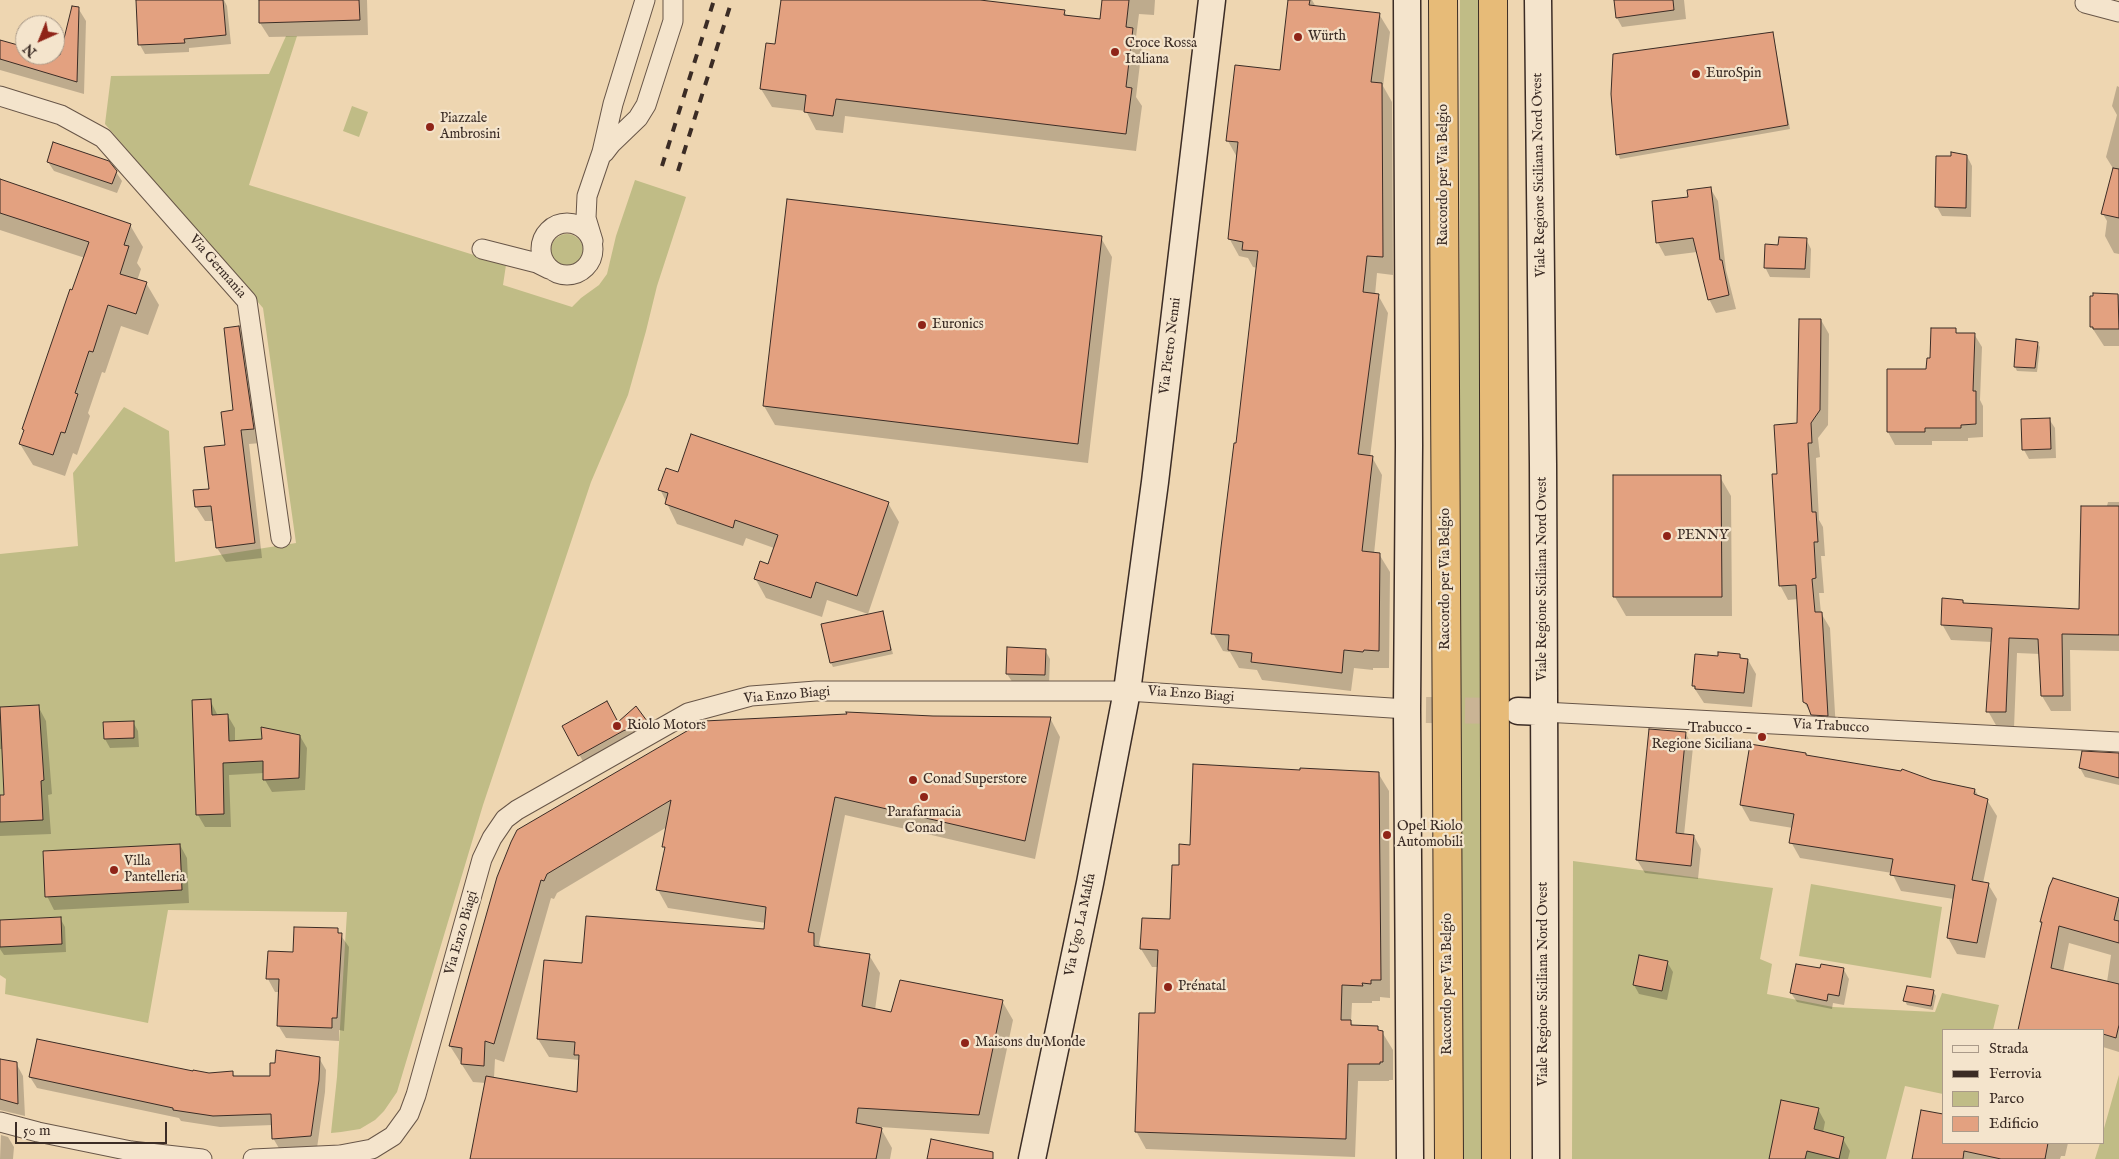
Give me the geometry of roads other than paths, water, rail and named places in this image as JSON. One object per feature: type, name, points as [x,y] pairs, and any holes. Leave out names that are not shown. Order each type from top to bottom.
[{"type":"highway","name":"Raccordo per Via Belgio","points":[[1443,0],[1449,1159]]},
{"type":"highway","points":[[1493,0],[1496,1159]]},
{"type":"street","points":[[549,269],[542,259],[541,247],[546,233],[579,209],[587,196],[645,0]]},
{"type":"street","points":[[595,172],[611,144],[634,123],[646,105],[673,21],[673,0]]},
{"type":"street","name":"Via Pietro Nenni","points":[[1127,691],[1156,472],[1212,0]]},
{"type":"street","points":[[1407,0],[1409,416],[1417,710],[1410,1159]]},
{"type":"street","name":"Viale Regione Siciliana Nord Ovest","points":[[1538,0],[1543,444],[1530,712],[1546,1159]]},
{"type":"street","points":[[2085,3],[2119,12]]},
{"type":"street","name":"Via Germania","points":[[0,96],[62,115],[103,138],[247,301],[282,538]]},
{"type":"street","points":[[482,249],[537,263],[556,274],[565,276],[582,272],[592,258],[593,242],[586,218],[587,196]]},
{"type":"street","points":[[558,224],[575,224],[582,228],[593,242]]},
{"type":"street","points":[[506,256],[528,256],[541,247]]},
{"type":"street","name":"Via Enzo Biagi","points":[[326,1157],[372,1149],[393,1136],[409,1114],[416,1095],[482,859],[492,838],[505,819],[517,810],[688,713],[751,696],[816,691],[1127,691],[1417,710]]},
{"type":"street","name":"Via Ugo La Malfa","points":[[1032,1159],[1090,883],[1127,691]]},
{"type":"street","name":"Via Trabucco","points":[[1530,712],[2119,742]]},
{"type":"street","points":[[0,1122],[38,1132],[131,1151],[202,1159]]},
{"type":"street","points":[[253,1159],[326,1157]]},
{"type":"tunnel","points":[[1426,710],[1516,711]]},
{"type":"railway","points":[[662,166],[714,0]]},
{"type":"railway","points":[[678,171],[732,0]]},
{"type":"place","name":"Würth","points":[[1298,37]]},
{"type":"place","name":"Croce Rossa Italiana","points":[[1115,52]]},
{"type":"place","name":"EuroSpin","points":[[1696,74]]},
{"type":"place","name":"Piazzale Ambrosini","points":[[430,127]]},
{"type":"place","name":"Euronics","points":[[922,325]]},
{"type":"place","name":"PENNY","points":[[1667,536]]},
{"type":"place","name":"Riolo Motors","points":[[617,726]]},
{"type":"place","name":"Trabucco - Regione Siciliana","points":[[1762,737]]},
{"type":"place","name":"Conad Superstore","points":[[913,780]]},
{"type":"place","name":"Parafarmacia Conad","points":[[924,797]]},
{"type":"place","name":"Opel Riolo Automobili","points":[[1387,835]]},
{"type":"place","name":"Villa Pantelleria","points":[[114,870]]},
{"type":"place","name":"Prénatal","points":[[1168,987]]},
{"type":"place","name":"Maisons du Monde","points":[[965,1043]]}]
